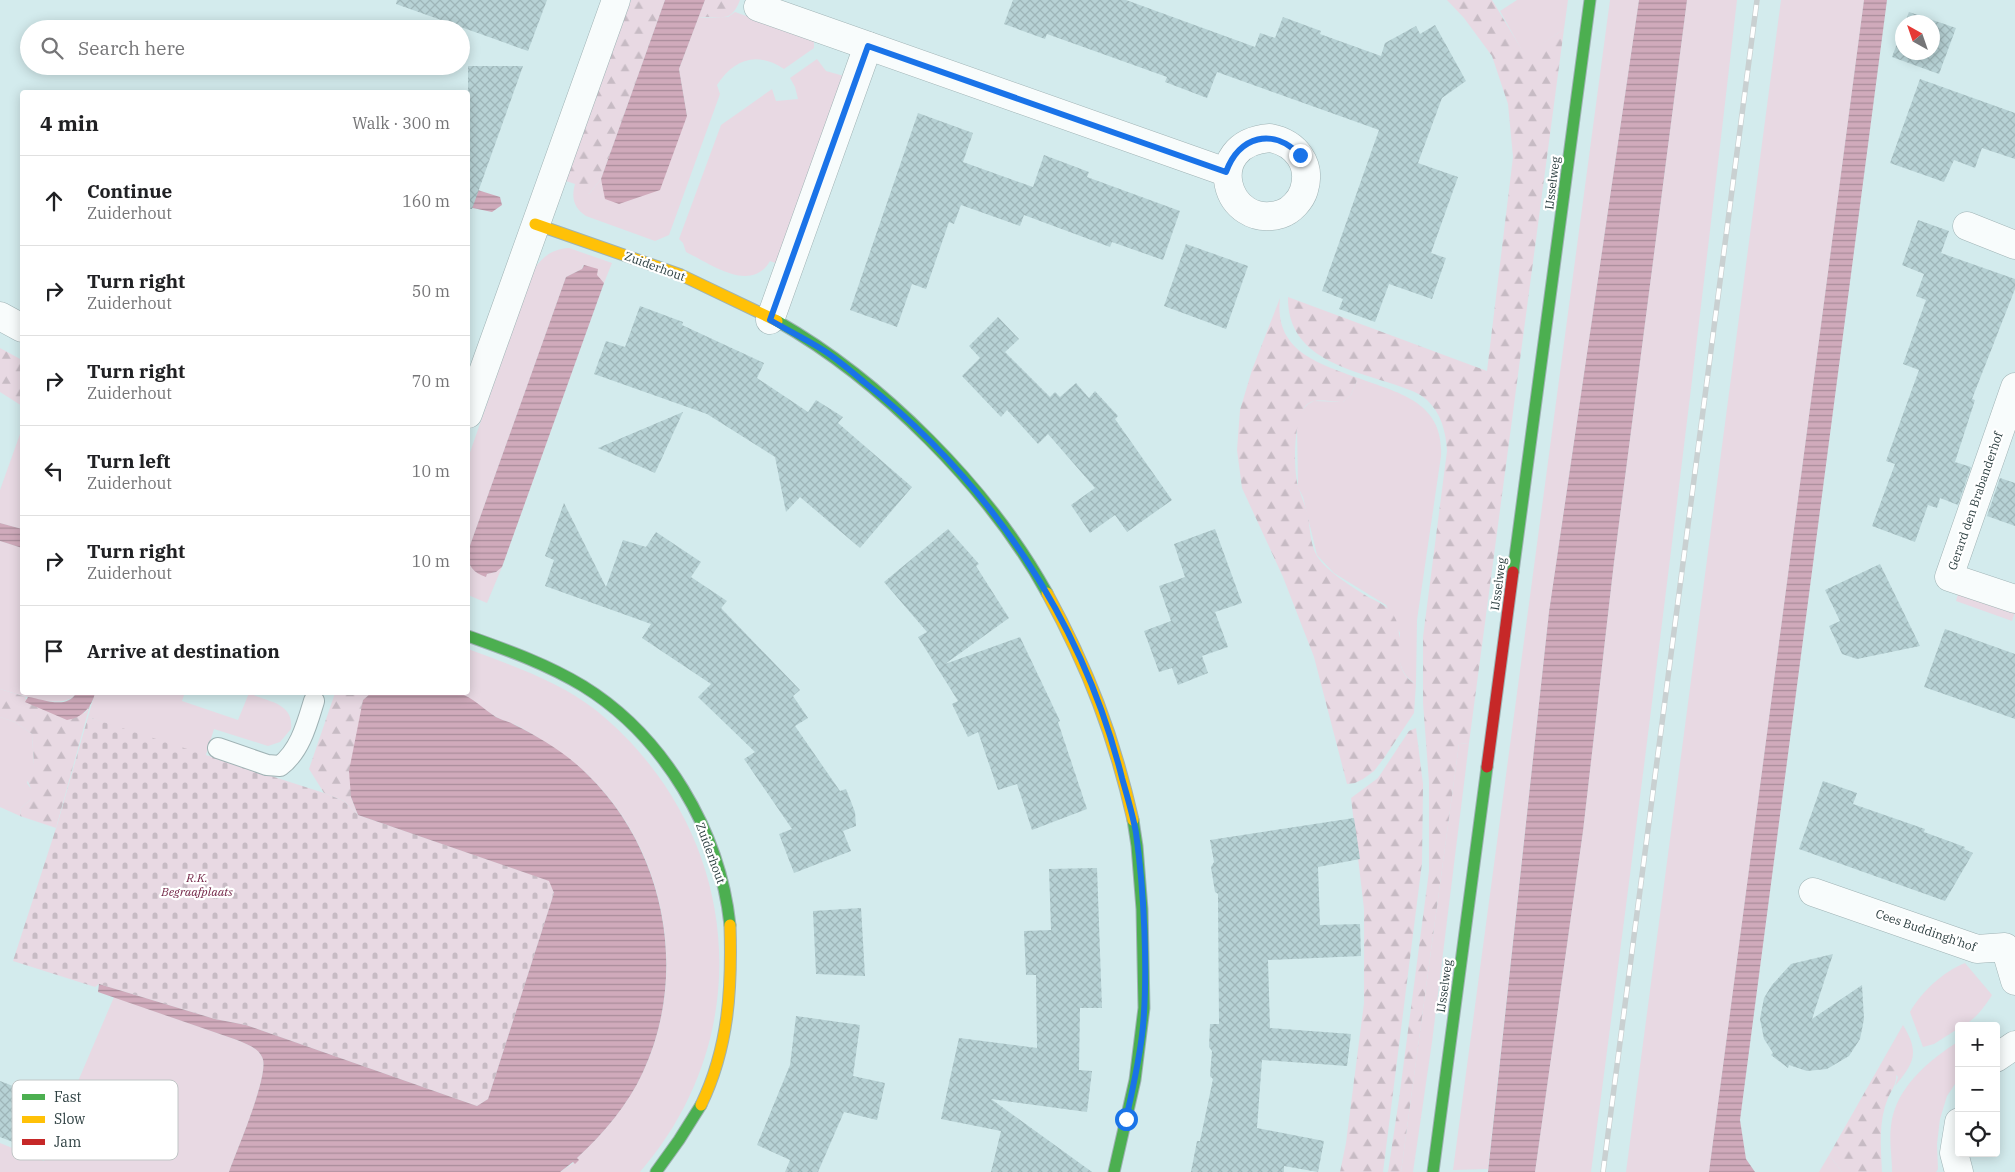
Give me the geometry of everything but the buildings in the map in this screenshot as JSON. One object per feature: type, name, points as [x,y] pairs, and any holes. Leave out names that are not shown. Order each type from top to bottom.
[{"type":"street","points":[[470,408],[616,0]]},
{"type":"street","name":"IJsselweg","points":[[1433,1172],[1590,0]]},
{"type":"street","points":[[758,6],[1226,172]]},
{"type":"street","points":[[770,320],[868,46]]},
{"type":"street","name":"Zuiderhout","points":[[535,224],[661,267],[740,302],[823,350],[904,414],[954,466],[1002,522],[1051,599],[1094,685],[1117,758],[1136,832],[1143,927],[1142,1033],[1137,1071],[1114,1172]]},
{"type":"street","points":[[1967,226],[2015,245]]},
{"type":"street","points":[[0,316],[20,327]]},
{"type":"street","name":"Gerard den Brabanderhof","points":[[2015,387],[1949,577],[2015,599]]},
{"type":"street","name":"Zuiderhout","points":[[470,637],[546,666],[598,697],[625,719],[670,768],[707,836],[727,901],[732,929],[732,993],[722,1050],[710,1084],[693,1119],[656,1172]]},
{"type":"street","name":"Cees Buddingh'hof","points":[[1814,892],[1977,949],[2010,944],[2015,981]]},
{"type":"street","points":[[2000,1055],[2015,1045]]},
{"type":"street","points":[[1955,1157],[1960,1172]]},
{"type":"lane","points":[[218,748],[267,765],[280,766],[288,761],[301,738],[314,701]]},
{"type":"green space","points":[[631,0],[665,0],[601,179],[589,194],[578,191],[575,184],[566,181]]},
{"type":"green space","points":[[705,0],[740,0],[736,8],[728,16],[698,18]]},
{"type":"green space","points":[[1447,0],[1492,0],[1525,55],[1564,29],[1469,743],[1459,744],[1401,1172],[1388,1172],[1429,871],[1429,782],[1423,703],[1423,637],[1447,451],[1444,430],[1439,417],[1432,405],[1424,397],[1408,389],[1341,366],[1324,358],[1309,347],[1298,334],[1290,318],[1288,297],[1487,371],[1513,157],[1508,104],[1492,56],[1464,18]]},
{"type":"green space","points":[[1517,0],[1568,0],[1564,29],[1525,56],[1500,11]]},
{"type":"green space","points":[[1610,0],[1639,0],[1549,612],[1488,1169],[1453,1170]]},
{"type":"green space","points":[[1687,0],[1737,0],[1685,440],[1591,1172],[1535,1172],[1583,831],[1614,562]]},
{"type":"green space","points":[[1781,0],[1864,0],[1709,1172],[1626,1172]]},
{"type":"green space","points":[[735,12],[814,40],[814,48],[784,69],[765,60],[755,59],[739,64],[731,69],[717,85],[720,94],[669,235],[655,241],[586,216],[574,202],[575,184],[589,194],[601,179],[606,195],[687,116],[679,69],[698,18],[728,17]]},
{"type":"green space","points":[[817,59],[826,71],[844,76],[778,264],[770,261],[762,271],[742,276],[719,269],[686,252],[683,243],[679,239],[721,125],[772,89],[776,101],[798,99],[790,78]]},
{"type":"green space","points":[[569,248],[612,263],[604,283],[583,265],[582,269],[566,277],[470,545],[470,452],[534,269],[541,260],[558,250]]},
{"type":"green space","points":[[1280,298],[1280,316],[1284,331],[1291,343],[1314,360],[1358,378],[1351,395],[1343,402],[1321,400],[1309,403],[1304,408],[1300,417],[1295,455],[1296,478],[1308,515],[1313,546],[1321,562],[1334,574],[1384,605],[1392,613],[1398,624],[1400,662],[1408,678],[1416,684],[1414,713],[1374,771],[1355,783],[1347,784],[1314,657],[1283,577],[1242,488],[1237,450],[1240,410],[1252,370]]},
{"type":"green space","points":[[0,348],[20,359],[20,405],[0,392]]},
{"type":"green space","points":[[1358,378],[1389,389],[1416,402],[1435,423],[1440,438],[1441,456],[1417,620],[1416,684],[1405,675],[1402,669],[1398,647],[1400,633],[1386,605],[1334,573],[1317,555],[1303,497],[1298,487],[1297,426],[1300,413],[1308,404],[1314,401],[1343,402],[1351,395]]},
{"type":"green space","points":[[20,434],[20,528],[0,523],[0,490]]},
{"type":"green space","points":[[0,541],[20,547],[20,695],[0,689]]},
{"type":"green space","points":[[470,565],[475,571],[486,576],[502,567],[487,603],[470,596]]},
{"type":"green space","points":[[1959,590],[2015,612],[2012,621],[1956,601]]},
{"type":"green space","points":[[470,650],[519,668],[582,700],[597,711],[645,759],[681,813],[706,871],[718,932],[718,995],[705,1057],[679,1117],[640,1172],[560,1172],[578,1160],[577,1158],[597,1139],[623,1107],[643,1072],[657,1034],[665,995],[666,954],[662,914],[652,875],[636,838],[614,804],[587,774],[544,741],[516,725],[497,717],[461,695],[470,695]]},
{"type":"green space","points":[[0,689],[26,697],[25,699],[85,713],[90,705],[56,828],[20,816],[21,808],[31,799],[31,789],[25,774],[34,764],[32,734],[15,722],[0,717]]},
{"type":"green space","points":[[22,695],[74,695],[62,701],[41,700]]},
{"type":"green space","points":[[94,695],[184,695],[182,701],[238,720],[248,695],[254,695],[284,708],[291,720],[291,729],[280,742],[268,746],[214,729],[205,758],[88,717]]},
{"type":"green space","points":[[334,695],[369,695],[363,700],[351,797],[358,815],[344,801],[324,793],[309,769]]},
{"type":"green space","points":[[0,717],[15,722],[32,734],[34,765],[27,783],[31,789],[31,799],[21,808],[20,816],[0,807]]},
{"type":"green space","name":"R.K. Begraafplaats","points":[[88,717],[324,793],[344,801],[358,815],[550,881],[554,893],[488,1099],[477,1106],[246,1025],[215,1019],[99,984],[95,987],[13,961],[58,822]]},
{"type":"green space","points":[[1416,728],[1423,784],[1422,863],[1383,1172],[1340,1172],[1346,1143],[1364,1003],[1364,909],[1351,798],[1378,778],[1409,731]]},
{"type":"green space","points":[[1469,743],[1432,1042],[1413,1172],[1401,1172],[1459,744]]},
{"type":"green space","points":[[1965,963],[1992,995],[1978,1014],[1969,1022],[1955,1022],[1955,1031],[1934,1044],[1923,1047],[1910,1012],[1934,983]]},
{"type":"green space","points":[[114,997],[251,1046],[262,1057],[263,1065],[262,1078],[252,1113],[229,1172],[0,1172],[0,1143],[12,1148],[12,1160],[178,1160],[178,1080],[79,1080]]},
{"type":"green space","points":[[1903,1025],[1912,1043],[1913,1051],[1907,1071],[1895,1086],[1898,1077],[1883,1060]]},
{"type":"green space","points":[[1955,1044],[1955,1084],[1947,1096],[1940,1119],[1937,1144],[1938,1169],[1936,1172],[1892,1172],[1890,1131],[1894,1112],[1906,1087],[1936,1057]]},
{"type":"green space","points":[[1883,1060],[1895,1069],[1896,1077],[1883,1116],[1881,1135],[1882,1172],[1842,1172],[1829,1155]]},
{"type":"green space","points":[[1829,1155],[1842,1172],[1819,1172]]},
{"type":"shaded area","points":[[665,0],[705,0],[679,69],[687,116],[660,190],[619,204],[605,199],[601,179]]},
{"type":"shaded area","points":[[1639,0],[1687,0],[1614,562],[1583,831],[1535,1172],[1488,1172],[1549,612]]},
{"type":"shaded area","points":[[1864,0],[1887,0],[1740,1120],[1746,1159],[1755,1172],[1709,1172]]},
{"type":"shaded area","points":[[470,188],[500,197],[502,205],[492,212],[470,207]]},
{"type":"shaded area","points":[[584,265],[598,269],[597,275],[604,283],[502,567],[496,572],[487,574],[486,577],[477,573],[471,567],[470,545],[566,277],[582,269]]},
{"type":"shaded area","points":[[0,523],[20,528],[20,547],[0,541]]},
{"type":"shaded area","points":[[74,695],[94,695],[89,707],[82,714],[67,720],[25,702],[28,697],[54,702],[67,701]]},
{"type":"shaded area","points":[[369,695],[463,695],[473,700],[496,717],[523,729],[553,746],[571,760],[588,775],[614,805],[636,839],[651,876],[662,914],[666,954],[665,994],[657,1034],[643,1072],[623,1107],[597,1139],[577,1158],[579,1160],[575,1164],[573,1162],[560,1172],[229,1172],[252,1113],[262,1078],[263,1065],[260,1054],[251,1046],[237,1040],[98,992],[99,984],[215,1019],[246,1025],[477,1106],[488,1099],[554,893],[549,881],[358,815],[351,797],[349,771],[363,700]]},
{"type":"railway","points":[[1603,1172],[1757,0]]},
{"type":"traffic: fast","points":[[1513,572],[1590,0]]},
{"type":"traffic: fast","points":[[777,321],[816,345],[855,374],[893,405],[929,440],[964,476],[995,514],[1047,593]]},
{"type":"traffic: fast","points":[[470,637],[527,658],[569,678],[612,707],[639,731],[683,789],[700,821],[714,855],[724,890],[730,925]]},
{"type":"traffic: fast","points":[[1433,1172],[1487,767]]},
{"type":"traffic: fast","points":[[1114,1172],[1135,1080],[1144,1008],[1142,909],[1133,820]]},
{"type":"traffic: fast","points":[[656,1172],[701,1105]]},
{"type":"traffic: slow","points":[[535,224],[681,275],[777,321]]},
{"type":"traffic: slow","points":[[1047,593],[1075,648],[1098,703],[1126,789],[1133,820]]},
{"type":"traffic: slow","points":[[701,1105],[718,1061],[727,1017],[730,972],[730,925]]},
{"type":"traffic: jam","points":[[1487,767],[1513,572]]},
{"type":"route","points":[[1126,1119],[1137,1071],[1143,1024],[1143,927],[1136,832],[1117,758],[1094,685],[1051,599],[1002,522],[954,466],[904,414],[823,350],[770,320],[868,46],[1226,172],[1230,160],[1247,144],[1258,139],[1282,140],[1292,146],[1300,155]]}]
